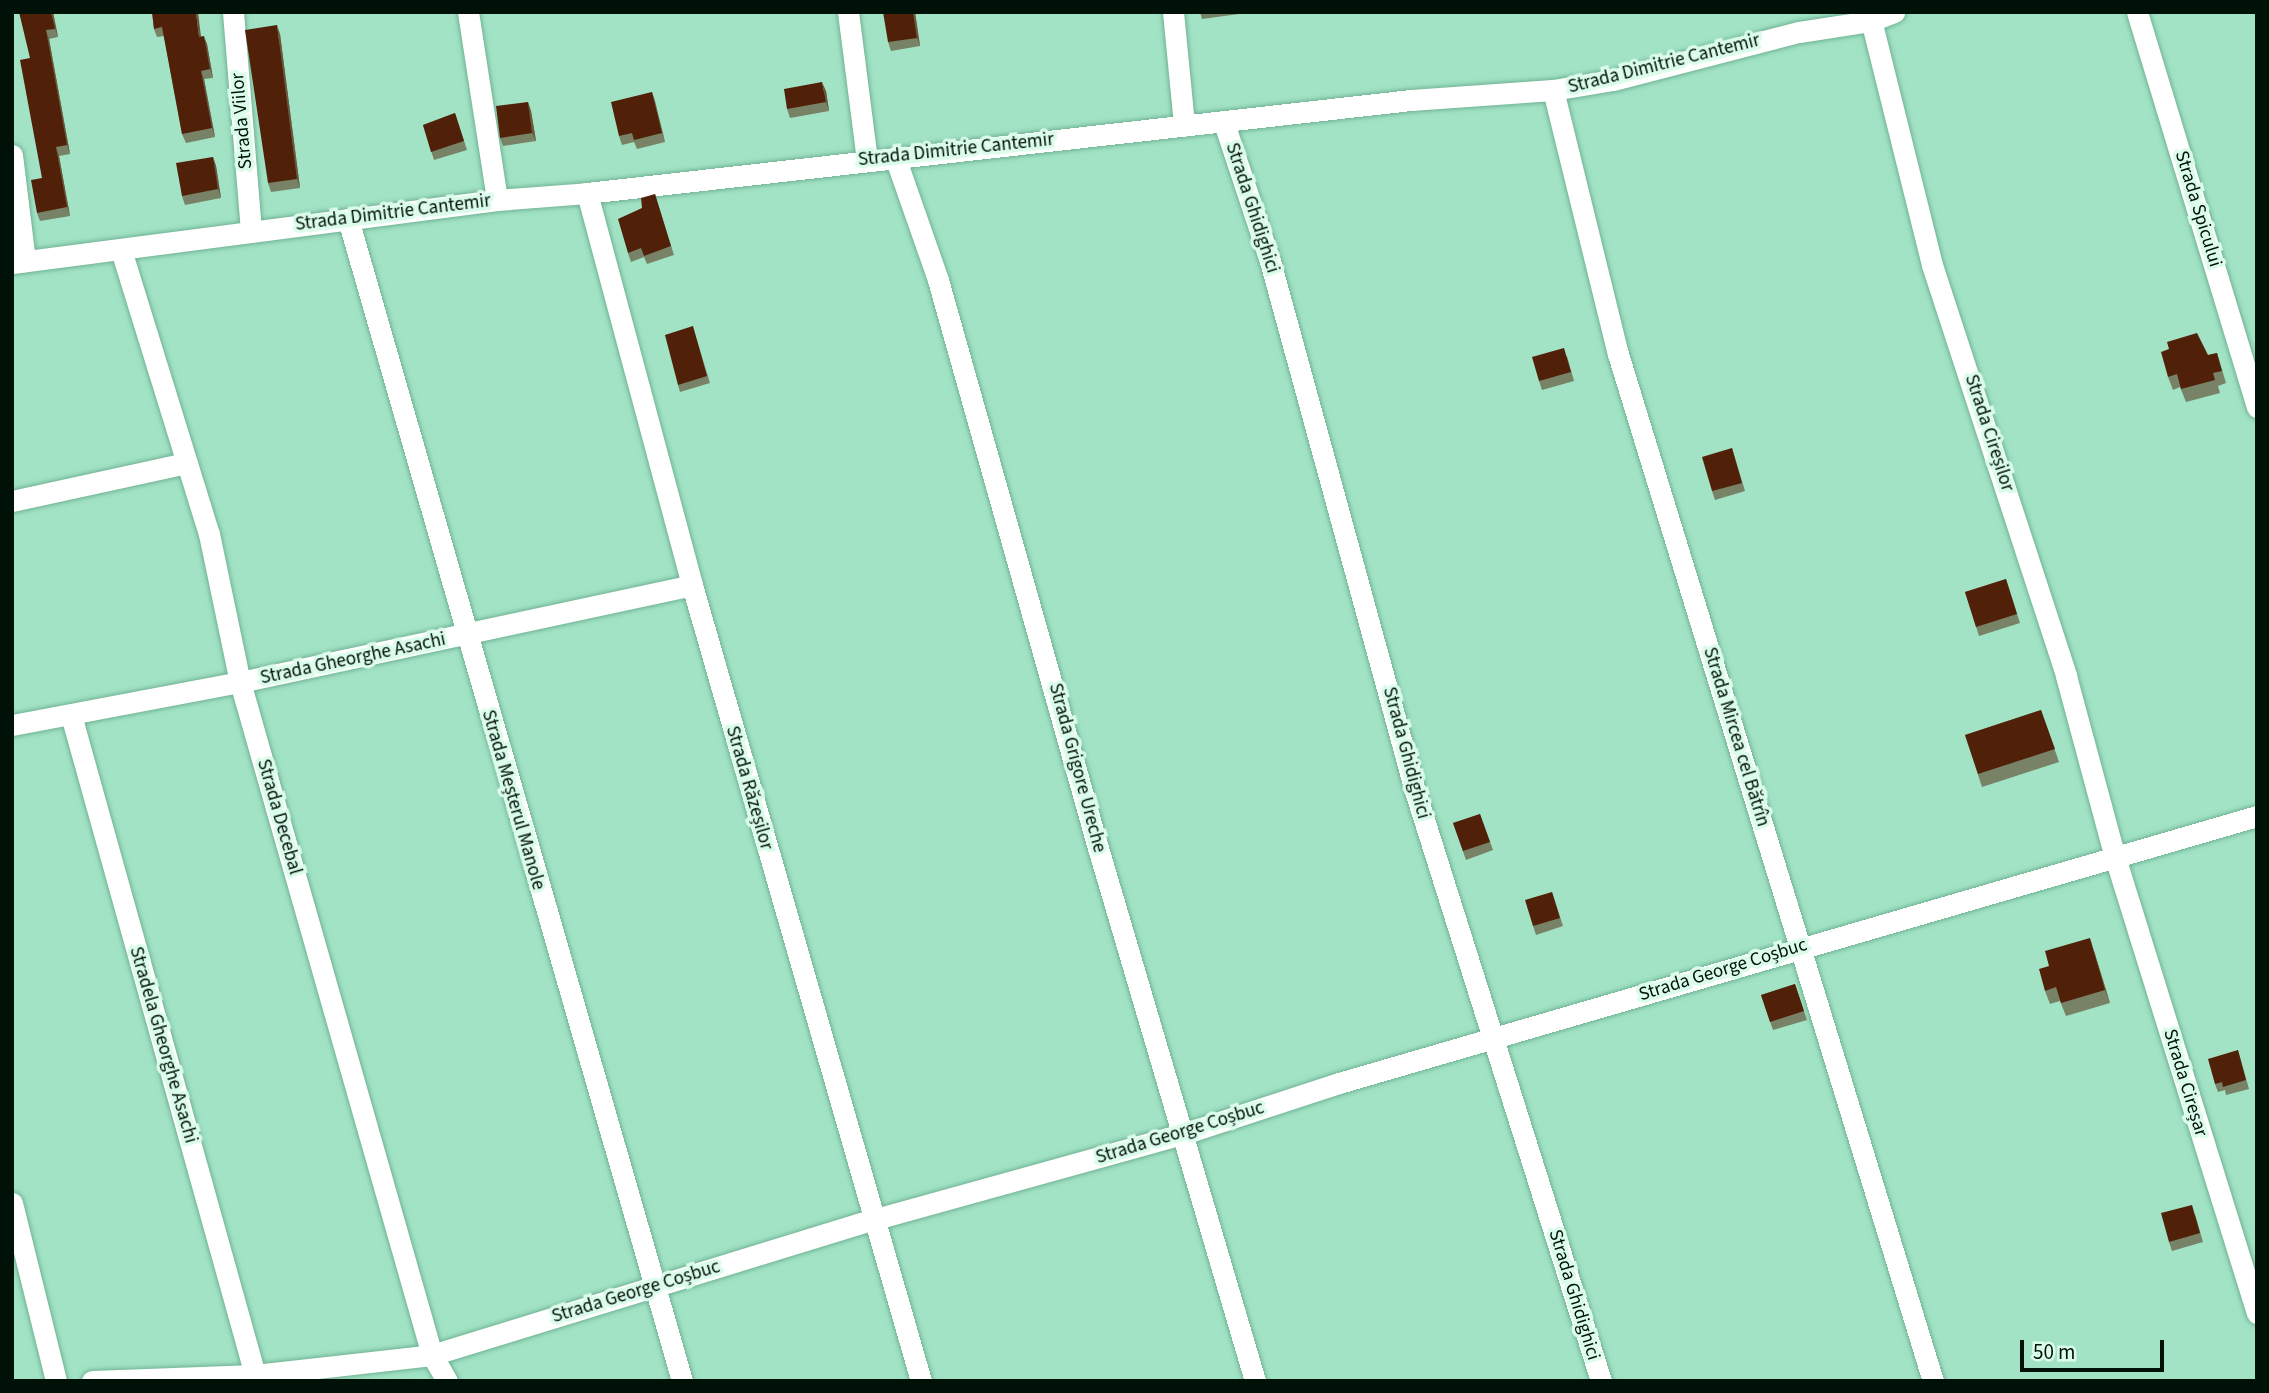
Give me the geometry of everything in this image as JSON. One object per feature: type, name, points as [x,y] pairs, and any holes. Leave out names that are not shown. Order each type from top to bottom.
[{"type":"street","name":"Strada Viilor","points":[[233,12],[251,230]]},
{"type":"street","points":[[468,12],[497,200]]},
{"type":"street","points":[[848,12],[867,160]]},
{"type":"street","points":[[1173,12],[1184,125]]},
{"type":"street","name":"Strada Dimitrie Cantemir","points":[[18,262],[497,200],[586,194],[1411,100],[1553,90],[1613,80],[1799,32],[1894,12]]},
{"type":"street","name":"Strada Spicului","points":[[2137,12],[2257,407]]},
{"type":"street","name":"Strada Cireșilor","points":[[1870,17],[1929,254],[2066,676],[2114,854]]},
{"type":"street","name":"Strada Mircea cel Bătrîn","points":[[1553,90],[1618,354],[1933,1381]]},
{"type":"street","name":"Strada Ghidighici","points":[[1224,123],[1278,287],[1415,792],[1601,1381]]},
{"type":"street","points":[[12,155],[18,262]]},
{"type":"street","name":"Strada Grigore Ureche","points":[[895,157],[939,280],[1255,1381]]},
{"type":"street","name":"Strada Răzeșilor","points":[[586,194],[692,585],[920,1381]]},
{"type":"street","name":"Strada Meșterul Manole","points":[[348,219],[465,636],[682,1381]]},
{"type":"street","name":"Strada Decebal","points":[[121,250],[209,534],[240,682],[432,1354],[447,1381]]},
{"type":"street","points":[[12,501],[187,463]]},
{"type":"street","name":"Strada Gheorghe Asachi","points":[[12,725],[465,636],[692,585]]},
{"type":"street","name":"Stradela Gheorghe Asachi","points":[[71,715],[255,1374]]},
{"type":"street","name":"Strada George Coșbuc","points":[[92,1381],[255,1374],[432,1354],[872,1220],[1183,1133],[1801,946],[2114,854],[2257,816]]},
{"type":"street","name":"Strada Cireșar","points":[[2114,854],[2257,1313]]},
{"type":"street","points":[[12,1203],[56,1381]]},
{"type":"building","points":[[19,12],[51,12],[55,29],[46,30],[67,145],[56,147],[67,207],[37,213],[31,180],[42,178],[20,60],[30,58]]},
{"type":"building","points":[[152,12],[196,12],[199,37],[204,36],[210,69],[201,71],[212,128],[182,134],[162,27],[154,29]]},
{"type":"building","points":[[883,12],[913,12],[917,38],[888,42]]},
{"type":"building","points":[[277,25],[297,179],[268,183],[245,30]]},
{"type":"building","points":[[822,82],[826,102],[787,109],[784,89]]},
{"type":"building","points":[[652,92],[662,133],[634,140],[632,133],[619,136],[611,102]]},
{"type":"building","points":[[528,102],[532,133],[500,138],[496,106]]},
{"type":"building","points":[[455,113],[464,141],[431,152],[423,125]]},
{"type":"building","points":[[213,157],[218,189],[182,196],[176,163]]},
{"type":"building","points":[[655,194],[671,246],[644,256],[641,248],[628,253],[618,219],[642,208],[641,198]]},
{"type":"building","points":[[693,326],[707,376],[678,385],[665,335]]},
{"type":"building","points":[[2197,333],[2208,355],[2217,353],[2222,371],[2213,373],[2215,380],[2181,389],[2177,374],[2168,377],[2161,352],[2169,349],[2167,342]]},
{"type":"building","points":[[1564,348],[1571,372],[1539,381],[1532,357]]},
{"type":"building","points":[[1732,448],[1742,483],[1712,491],[1702,457]]},
{"type":"building","points":[[2006,579],[2017,614],[1976,627],[1965,592]]},
{"type":"building","points":[[2041,710],[2055,749],[1978,774],[1965,735]]},
{"type":"building","points":[[1480,814],[1490,842],[1463,851],[1453,823]]},
{"type":"building","points":[[1552,892],[1560,918],[1533,926],[1525,900]]},
{"type":"building","points":[[2090,938],[2105,990],[2061,1003],[2056,987],[2045,991],[2039,969],[2049,966],[2045,951]]},
{"type":"building","points":[[1795,984],[1804,1011],[1770,1022],[1761,995]]},
{"type":"building","points":[[2238,1050],[2246,1080],[2223,1087],[2222,1082],[2215,1084],[2208,1059]]},
{"type":"building","points":[[2192,1205],[2200,1233],[2169,1242],[2161,1213]]}]
